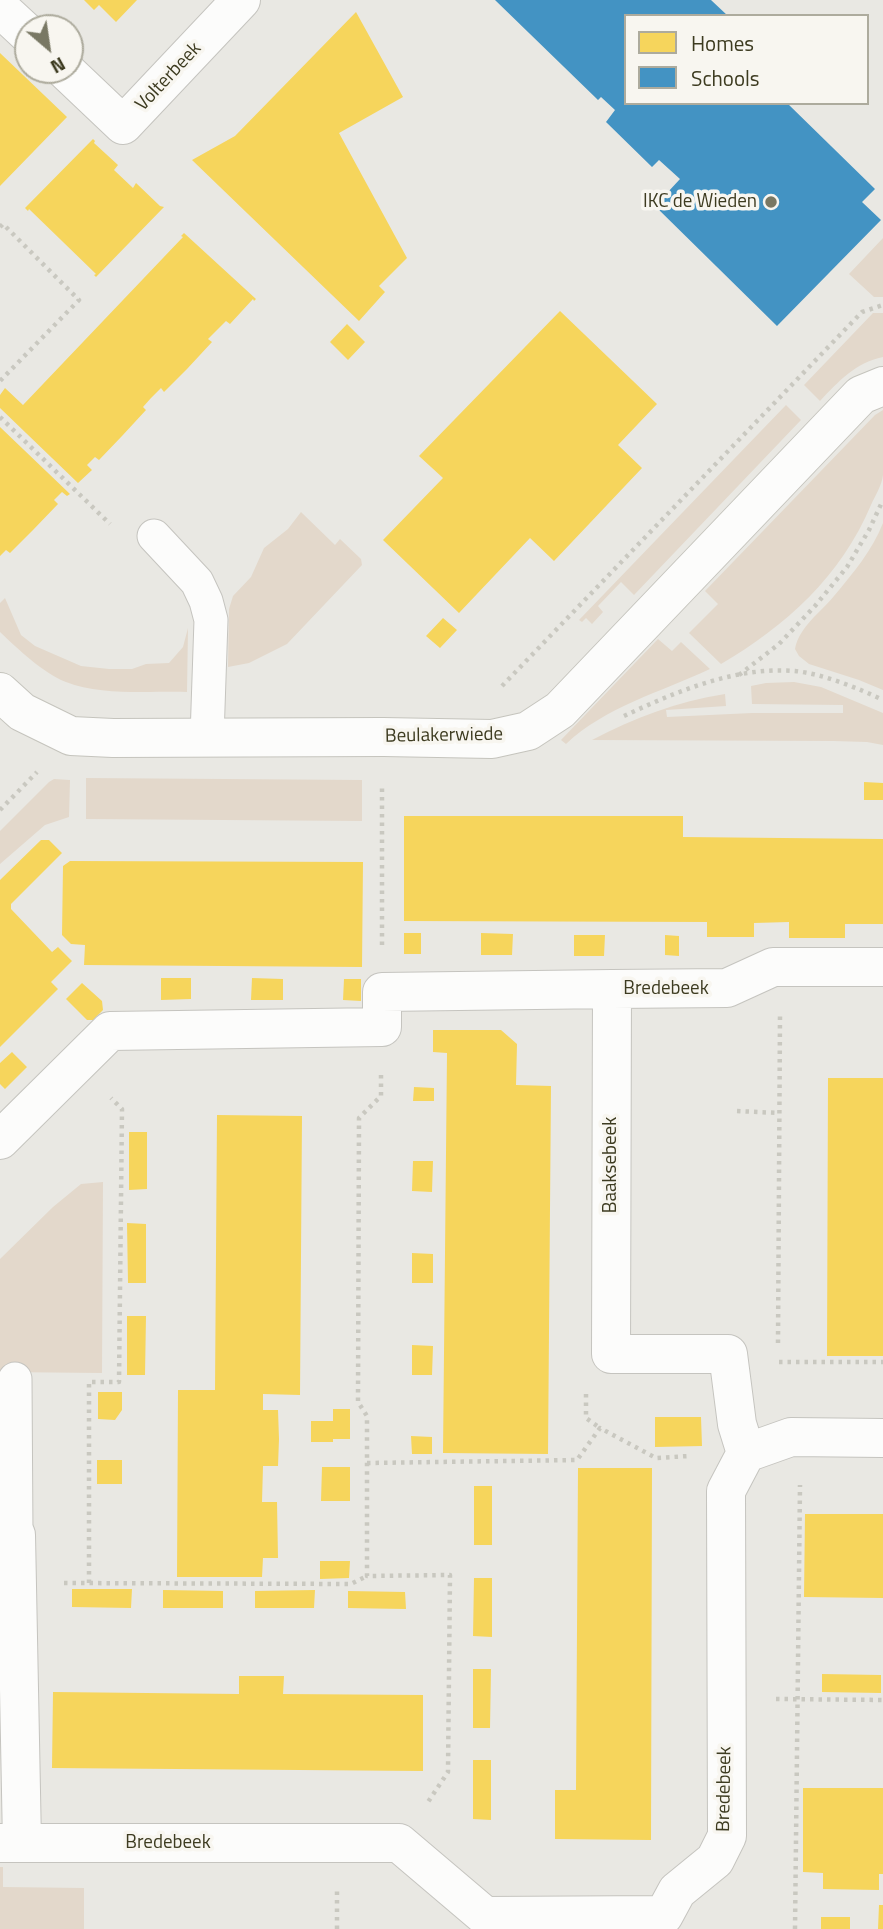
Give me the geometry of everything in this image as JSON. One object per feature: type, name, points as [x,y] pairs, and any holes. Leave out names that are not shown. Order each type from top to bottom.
[{"type":"street","name":"Volterbeek","points":[[80,84],[123,125],[241,0]]},
{"type":"street","points":[[0,8],[14,21]]},
{"type":"street","name":"Beulakerwiede","points":[[0,692],[22,712],[71,736],[492,739],[528,731],[560,710],[861,395],[883,386]]},
{"type":"street","name":"Bredebeek","points":[[612,989],[727,988],[773,967],[883,967]]},
{"type":"street","points":[[0,1140],[110,1031],[612,989]]},
{"type":"street","name":"Baaksebeek","points":[[612,989],[611,1354],[728,1354]]},
{"type":"street","points":[[728,1354],[737,1424],[746,1452],[791,1437],[883,1438]]},
{"type":"street","name":"Bredebeek","points":[[8,1527],[11,1843],[399,1843],[485,1916],[664,1922],[677,1891],[715,1860],[727,1836],[726,1491],[746,1452]]},
{"type":"lane","points":[[153,536],[197,582],[206,601],[211,620],[207,737]]},
{"type":"lane","points":[[8,1527],[15,1378]]},
{"type":"path","points":[[0,227],[2,224],[79,300],[0,382]]},
{"type":"path","points":[[495,691],[504,685],[862,312],[883,305]]},
{"type":"path","points":[[0,417],[118,533]]},
{"type":"path","points":[[739,676],[779,644],[823,597],[847,567],[883,500]]},
{"type":"path","points":[[615,721],[664,698],[716,680],[759,672],[796,671],[833,680],[883,700]]},
{"type":"path","points":[[367,1576],[367,1416],[358,1402],[359,1118],[381,1097],[383,737]]},
{"type":"path","points":[[773,967],[779,1013],[778,1362]]},
{"type":"path","points":[[77,1064],[122,1109],[120,1382],[89,1382],[89,1583],[351,1584],[367,1576],[450,1575],[448,1772],[399,1843]]},
{"type":"path","points":[[737,1111],[779,1113]]},
{"type":"path","points":[[728,1354],[778,1362],[883,1362]]},
{"type":"path","points":[[367,1463],[577,1460],[600,1428],[656,1458],[746,1452]]},
{"type":"path","points":[[795,1929],[800,1437]]},
{"type":"path","points":[[798,1699],[883,1700]]},
{"type":"shaded area","points":[[883,238],[883,297],[874,297],[849,274]]},
{"type":"shaded area","points":[[873,313],[883,313],[883,357],[856,368],[820,401],[804,385]]},
{"type":"shaded area","points":[[786,405],[801,420],[634,595],[621,582],[598,606],[603,612],[592,624],[586,618],[582,622],[579,620]]},
{"type":"shaded area","points":[[883,410],[883,475],[859,531],[809,597],[768,633],[721,664],[689,633],[718,604],[705,591],[875,415]]},
{"type":"shaded area","points":[[301,512],[335,545],[340,539],[361,559],[362,565],[287,644],[249,663],[228,667],[229,609],[233,596],[251,577],[264,548],[288,529]]},
{"type":"shaded area","points":[[883,523],[883,690],[809,664],[795,649],[806,627],[861,561]]},
{"type":"shaded area","points":[[5,598],[21,635],[35,646],[81,666],[132,669],[146,664],[169,663],[183,647],[188,628],[187,692],[110,691],[80,686],[57,678],[31,660],[0,632],[0,603]]},
{"type":"shaded area","points":[[658,639],[672,651],[681,642],[710,669],[616,710],[581,731],[566,744],[561,740]]},
{"type":"shaded area","points":[[794,682],[821,687],[883,713],[883,745],[833,741],[592,740],[657,711],[725,694],[726,706],[666,710],[667,717],[843,713],[843,705],[752,704],[751,686]]},
{"type":"shaded area","points":[[86,778],[362,780],[362,821],[86,819]]},
{"type":"shaded area","points":[[54,779],[70,780],[69,817],[45,825],[0,864],[0,831]]},
{"type":"shaded area","points":[[103,1182],[102,1373],[0,1372],[0,1259],[53,1207],[81,1184]]},
{"type":"shaded area","points":[[0,1867],[3,1867],[3,1887],[84,1888],[84,1929],[0,1929]]},
{"type":"building: Homes","points":[[84,0],[137,0],[116,22],[99,5],[94,10]]},
{"type":"building: Homes","points":[[356,12],[403,97],[339,133],[407,258],[379,286],[385,292],[359,321],[192,160],[235,136]]},
{"type":"building: Homes","points":[[0,53],[14,66],[14,84],[32,84],[67,117],[0,186]]},
{"type":"building: Homes","points":[[93,139],[118,165],[114,170],[133,188],[136,183],[164,207],[96,277],[96,274],[25,208]]},
{"type":"building: Homes","points":[[184,233],[256,299],[230,324],[226,321],[208,339],[212,342],[187,369],[164,392],[161,388],[151,398],[143,407],[146,410],[99,460],[95,457],[87,465],[92,470],[78,483],[0,408],[0,395],[5,388],[23,405]]},
{"type":"building: Homes","points":[[560,311],[657,404],[618,445],[642,468],[554,561],[530,538],[459,613],[383,540],[443,478],[419,456]]},
{"type":"building: Homes","points":[[347,324],[365,342],[348,360],[330,342]]},
{"type":"building: Homes","points":[[0,427],[70,494],[67,496],[62,492],[54,500],[58,504],[33,530],[10,553],[6,550],[0,556]]},
{"type":"building: Homes","points":[[443,618],[457,630],[440,648],[426,636]]},
{"type":"building: Homes","points":[[864,782],[883,783],[883,800],[864,800]]},
{"type":"building: Homes","points":[[404,816],[683,816],[683,837],[883,839],[883,924],[845,924],[845,938],[789,938],[789,922],[754,923],[754,937],[707,937],[707,922],[404,921]]},
{"type":"building: Homes","points":[[41,840],[49,840],[62,853],[11,904],[11,909],[52,952],[58,947],[72,961],[51,982],[58,989],[0,1047],[0,880]]},
{"type":"building: Homes","points":[[70,861],[363,862],[362,967],[84,965],[85,945],[71,944],[62,935],[63,866]]},
{"type":"building: Homes","points":[[404,933],[421,933],[421,954],[404,954]]},
{"type":"building: Homes","points":[[481,933],[513,934],[512,955],[481,955]]},
{"type":"building: Homes","points":[[574,935],[605,935],[604,956],[574,956]]},
{"type":"building: Homes","points":[[665,935],[679,936],[679,956],[665,955]]},
{"type":"building: Homes","points":[[161,978],[191,978],[191,999],[161,1000]]},
{"type":"building: Homes","points":[[252,978],[283,979],[283,1000],[251,1000]]},
{"type":"building: Homes","points":[[344,979],[361,979],[361,1001],[343,1000]]},
{"type":"building: Homes","points":[[82,983],[102,1001],[103,1010],[93,1020],[87,1020],[66,999]]},
{"type":"building: Homes","points":[[433,1030],[501,1030],[517,1044],[516,1085],[551,1086],[548,1454],[443,1453],[447,1053],[433,1052]]},
{"type":"building: Homes","points":[[12,1052],[27,1067],[5,1089],[0,1084],[0,1063]]},
{"type":"building: Homes","points":[[828,1078],[883,1078],[883,1356],[827,1356]]},
{"type":"building: Homes","points":[[414,1087],[434,1088],[434,1101],[413,1101]]},
{"type":"building: Homes","points":[[217,1115],[302,1116],[300,1395],[263,1394],[263,1410],[278,1410],[279,1439],[278,1466],[263,1466],[262,1502],[277,1502],[278,1558],[263,1558],[262,1577],[177,1577],[178,1390],[215,1390]]},
{"type":"building: Homes","points":[[129,1132],[147,1132],[147,1189],[129,1190]]},
{"type":"building: Homes","points":[[413,1161],[433,1161],[432,1192],[412,1191]]},
{"type":"building: Homes","points":[[127,1223],[146,1224],[146,1283],[128,1283]]},
{"type":"building: Homes","points":[[412,1253],[433,1254],[433,1283],[412,1283]]},
{"type":"building: Homes","points":[[127,1316],[146,1316],[145,1375],[127,1375]]},
{"type":"building: Homes","points":[[412,1345],[433,1346],[432,1375],[412,1375]]},
{"type":"building: Homes","points":[[98,1392],[122,1392],[122,1410],[115,1420],[98,1419]]},
{"type":"building: Homes","points":[[333,1409],[350,1409],[350,1439],[311,1442],[311,1421],[333,1421]]},
{"type":"building: Homes","points":[[655,1417],[701,1417],[702,1446],[655,1447]]},
{"type":"building: Homes","points":[[411,1436],[432,1437],[432,1454],[412,1454]]},
{"type":"building: Homes","points":[[97,1460],[122,1460],[122,1484],[97,1484]]},
{"type":"building: Homes","points":[[322,1467],[350,1467],[350,1501],[321,1501]]},
{"type":"building: Homes","points":[[578,1468],[652,1468],[651,1840],[555,1839],[555,1790],[576,1790]]},
{"type":"building: Homes","points":[[474,1486],[492,1486],[492,1545],[474,1545]]},
{"type":"building: Homes","points":[[805,1514],[883,1514],[883,1598],[804,1597]]},
{"type":"building: Homes","points":[[320,1561],[350,1561],[349,1578],[320,1579]]},
{"type":"building: Homes","points":[[474,1578],[492,1578],[492,1637],[473,1636]]},
{"type":"building: Homes","points":[[72,1589],[132,1589],[131,1608],[72,1607]]},
{"type":"building: Homes","points":[[163,1590],[223,1591],[223,1608],[163,1608]]},
{"type":"building: Homes","points":[[315,1590],[314,1608],[255,1608],[255,1591]]},
{"type":"building: Homes","points":[[348,1591],[405,1592],[406,1609],[348,1608]]},
{"type":"building: Homes","points":[[473,1669],[491,1669],[490,1728],[473,1728]]},
{"type":"building: Homes","points":[[822,1674],[881,1675],[881,1693],[822,1692]]},
{"type":"building: Homes","points":[[239,1676],[284,1676],[283,1694],[423,1695],[423,1771],[52,1768],[53,1692],[239,1694]]},
{"type":"building: Homes","points":[[473,1760],[491,1760],[491,1820],[473,1819]]},
{"type":"building: Homes","points":[[803,1788],[883,1788],[883,1874],[879,1874],[879,1890],[823,1889],[823,1873],[803,1872]]},
{"type":"building: Homes","points":[[879,1905],[883,1905],[883,1929],[878,1929]]},
{"type":"building: Homes","points":[[821,1917],[850,1917],[850,1929],[821,1929]]},
{"type":"building: Schools","points":[[495,0],[711,0],[726,14],[624,14],[624,105],[789,105],[875,189],[862,202],[881,220],[777,326],[655,206],[680,179],[659,160],[652,167],[606,122],[615,110],[601,97],[598,100]]},
{"type":"place","name":"IKC de Wieden","points":[[771,202]]}]
